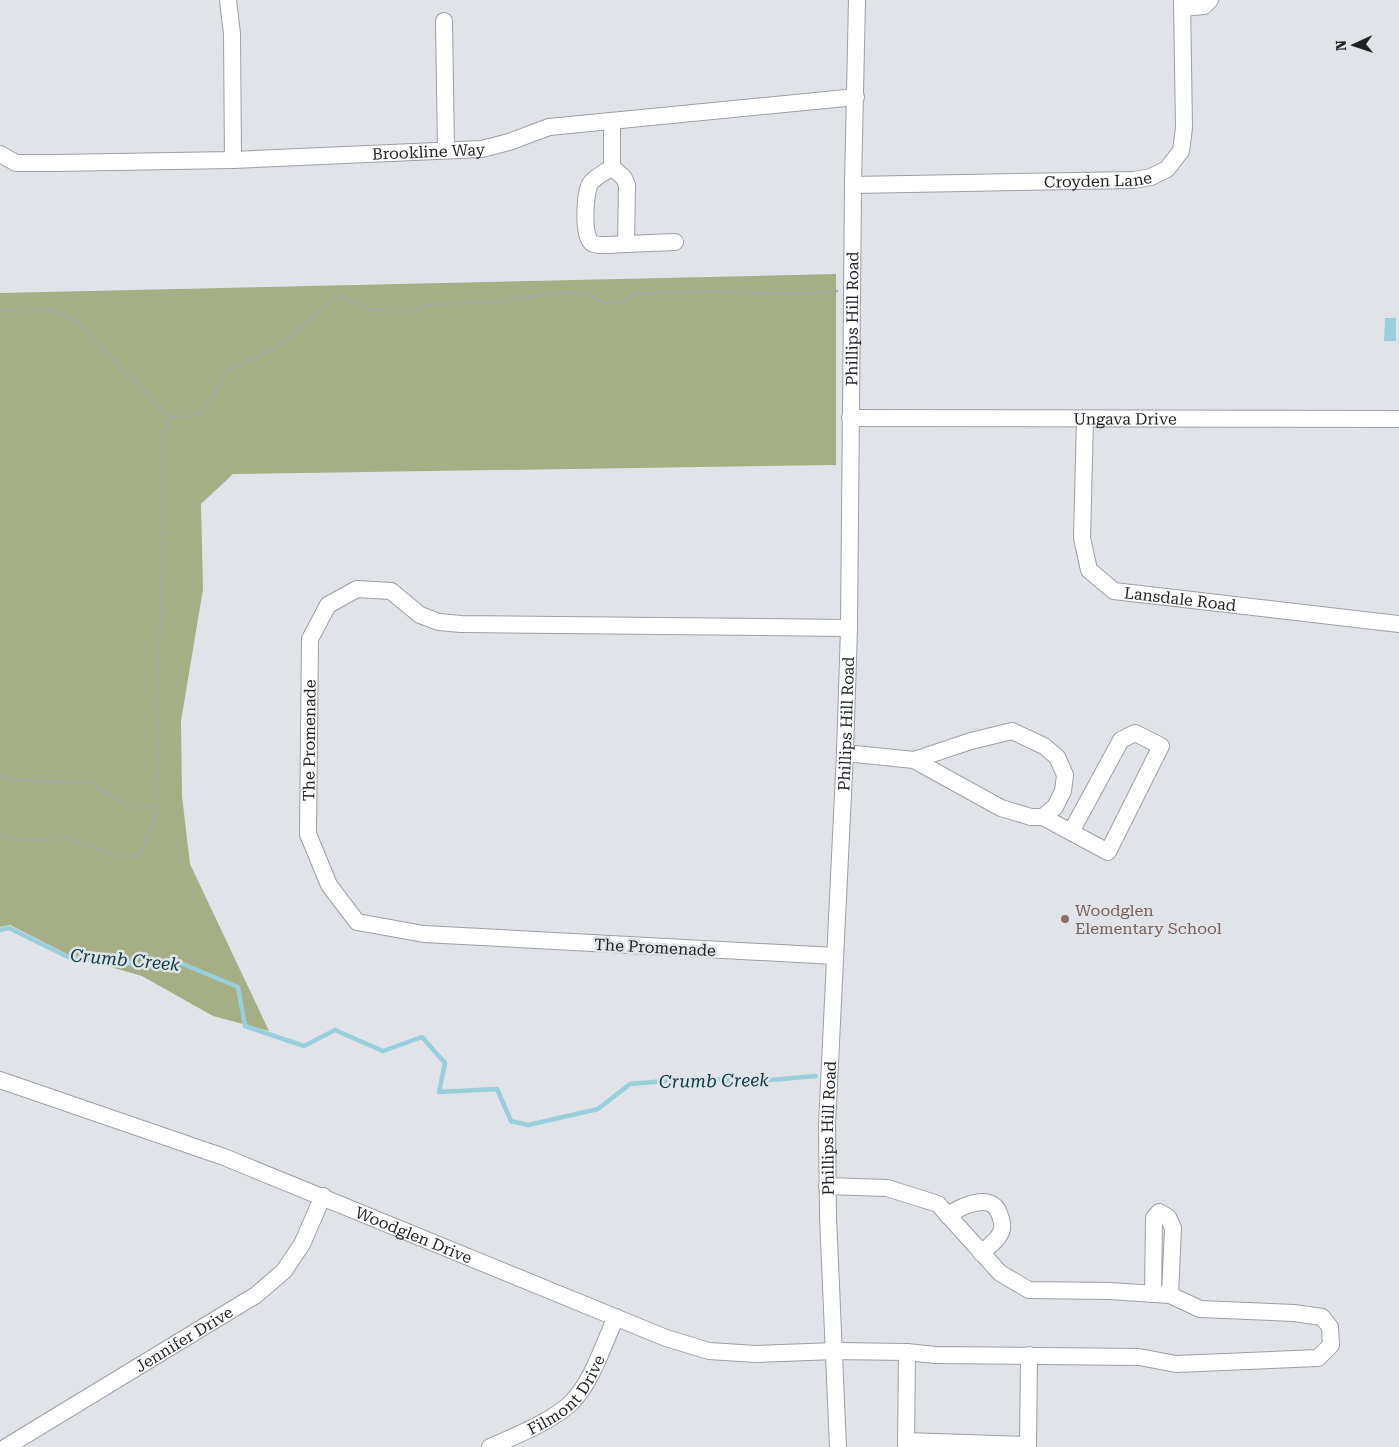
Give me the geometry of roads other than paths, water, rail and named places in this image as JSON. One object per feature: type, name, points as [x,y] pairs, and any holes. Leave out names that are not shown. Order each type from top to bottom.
[{"type":"street","points":[[228,0],[232,34],[233,160]]},
{"type":"street","name":"Phillips Hill Road","points":[[838,1447],[827,1186],[827,1125],[845,753],[849,628],[850,418],[857,0]]},
{"type":"street","points":[[1183,4],[1204,6],[1210,0]]},
{"type":"street","name":"Croyden Lane","points":[[853,185],[1134,180],[1151,177],[1167,169],[1181,151],[1184,128],[1183,4]]},
{"type":"street","points":[[444,20],[446,150]]},
{"type":"street","name":"Brookline Way","points":[[0,154],[16,163],[233,160],[482,150],[549,127],[856,98]]},
{"type":"street","points":[[612,121],[612,167],[624,178],[627,185],[626,244]]},
{"type":"street","points":[[612,167],[590,182],[586,197],[586,224],[588,239],[591,243],[597,245],[675,242]]},
{"type":"street","name":"Ungava Drive","points":[[850,418],[1085,420],[1399,419]]},
{"type":"street","name":"Lansdale Road","points":[[1085,420],[1082,538],[1089,570],[1114,591],[1399,624]]},
{"type":"street","name":"The Promenade","points":[[835,956],[424,934],[357,922],[328,885],[308,834],[310,639],[328,605],[357,589],[391,591],[420,615],[439,622],[461,624],[849,628]]},
{"type":"street","points":[[914,760],[971,741],[1012,731],[1044,746],[1057,757],[1065,775],[1063,791],[1055,807],[1043,817]]},
{"type":"street","points":[[845,753],[914,760],[1001,808],[1031,817],[1043,817],[1108,852],[1160,746],[1136,733],[1121,740],[1071,832]]},
{"type":"street","name":"Woodglen Drive","points":[[0,1080],[224,1157],[666,1338],[709,1351],[756,1354],[835,1351],[907,1352],[935,1355],[1139,1357],[1176,1364],[1318,1358],[1331,1345],[1330,1327],[1322,1317],[1294,1313],[1200,1309],[1170,1295]]},
{"type":"street","points":[[827,1186],[887,1188],[938,1204],[1000,1273],[1029,1290],[1110,1291],[1153,1294],[1170,1295],[1173,1228],[1168,1217],[1159,1212],[1154,1218],[1153,1294]]},
{"type":"street","name":"Jennifer Drive","points":[[6,1447],[256,1295],[284,1271],[302,1244],[323,1196]]},
{"type":"street","points":[[948,1216],[954,1210],[969,1203],[978,1202],[998,1208],[1002,1219],[1002,1229],[996,1240],[981,1253]]},
{"type":"street","name":"Filmont Drive","points":[[490,1447],[545,1421],[571,1403],[586,1383],[616,1317]]},
{"type":"street","points":[[907,1352],[906,1444],[1028,1446],[1029,1355]]},
{"type":"water","points":[[1385,318],[1396,318],[1396,341],[1384,341]]},
{"type":"waterway","name":"Crumb Creek","points":[[0,930],[9,928],[68,957],[142,965],[178,962],[238,987],[245,1026],[304,1046],[335,1030],[383,1051],[422,1037],[445,1063],[439,1092],[497,1089],[511,1121],[528,1125],[598,1109],[630,1084],[701,1078],[749,1082],[816,1076]]},
{"type":"place","name":"Woodglen Elementary School","points":[[1065,919]]}]
